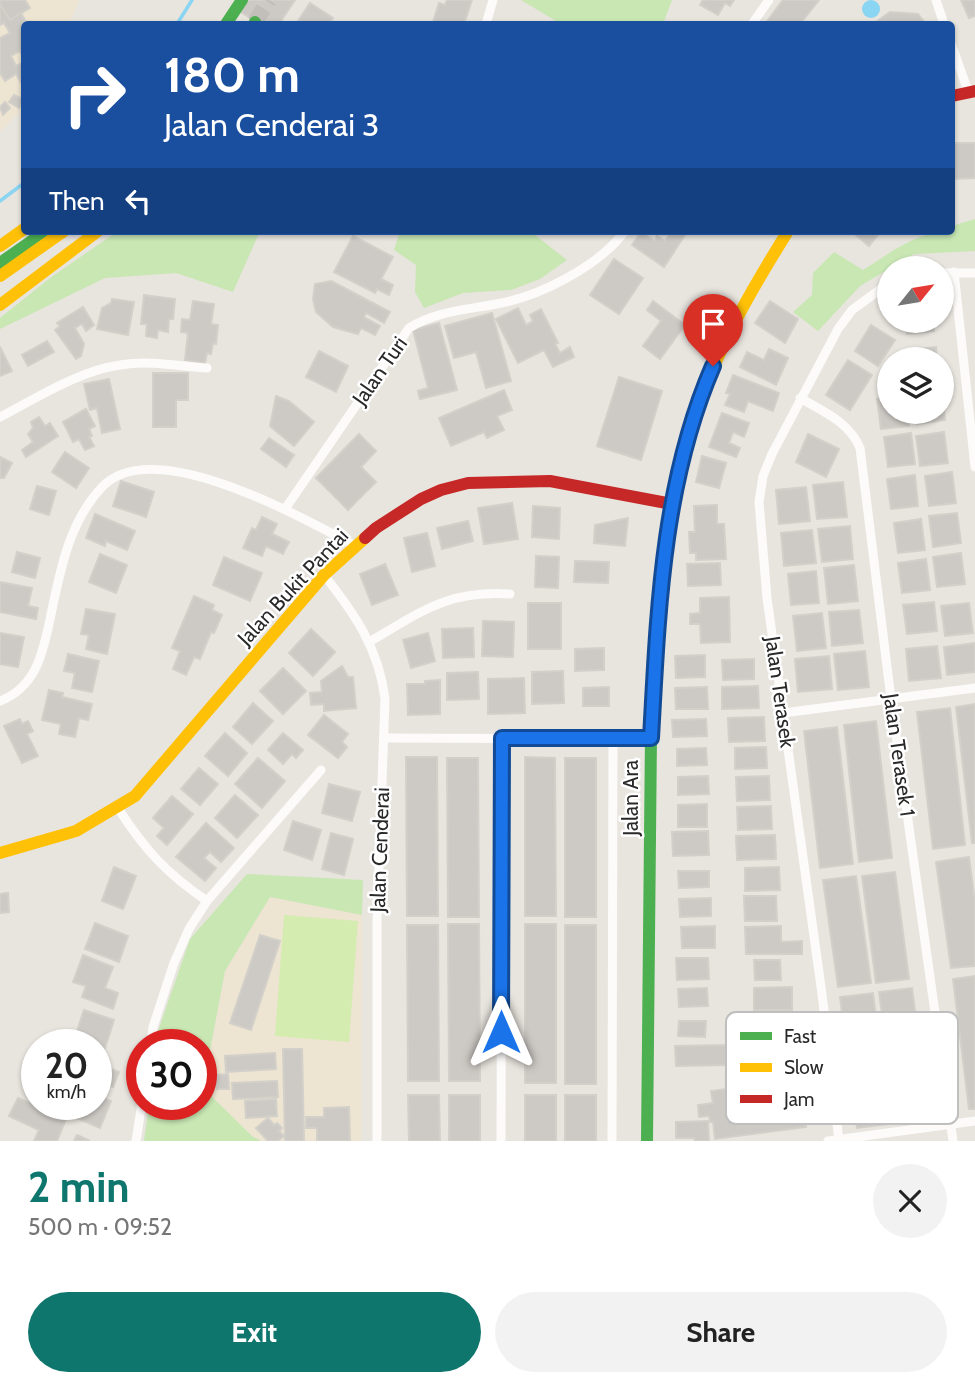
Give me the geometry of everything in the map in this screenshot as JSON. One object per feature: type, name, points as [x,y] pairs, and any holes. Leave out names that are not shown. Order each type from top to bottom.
[{"type":"main road","points":[[221,21],[234,0]]},
{"type":"main road","points":[[228,21],[242,0]]},
{"type":"main road","points":[[240,21],[254,0]]},
{"type":"main road","points":[[0,246],[21,231]]},
{"type":"main road","points":[[0,263],[40,235]]},
{"type":"main road","points":[[0,276],[58,235]]},
{"type":"main road","points":[[0,305],[93,235]]},
{"type":"main road","name":"Jalan Ara","points":[[648,1141],[651,738],[663,560],[671,504],[683,453],[705,384],[729,331],[785,235]]},
{"type":"main road","name":"Jalan Bukit Pantai","points":[[0,853],[76,831],[135,796],[324,575],[354,545],[421,499],[468,483],[550,481],[671,504]]},
{"type":"street","points":[[487,21],[493,0]]},
{"type":"street","points":[[754,21],[769,0]]},
{"type":"street","points":[[936,0],[943,21]]},
{"type":"street","points":[[955,53],[971,91]]},
{"type":"street","name":"Jalan Turi","points":[[285,509],[409,328],[440,314],[500,304],[531,295],[606,252],[621,235]]},
{"type":"street","points":[[975,273],[954,272],[975,467]]},
{"type":"street","name":"Jalan Terasek","points":[[824,1012],[767,598],[759,502],[763,476],[800,398],[838,329],[852,310],[877,292]]},
{"type":"street","points":[[0,417],[89,373],[120,365],[155,364],[207,368]]},
{"type":"street","name":"Jalan Terasek 1","points":[[800,398],[845,425],[855,436],[860,448],[891,699],[934,1012]]},
{"type":"street","points":[[0,701],[12,696],[33,676],[42,655],[62,562],[74,531],[90,502],[104,484],[125,473],[163,469],[184,471],[285,509],[354,545]]},
{"type":"street","name":"Jalan Cenderai","points":[[324,575],[350,608],[369,642],[379,664],[383,684],[384,738],[377,921],[377,1141]]},
{"type":"street","points":[[369,642],[431,606],[457,596],[483,592],[510,594]]},
{"type":"street","points":[[783,713],[975,688]]},
{"type":"street","points":[[384,738],[651,738]]},
{"type":"street","points":[[501,1141],[502,738]]},
{"type":"street","points":[[612,1141],[613,738]]},
{"type":"street","points":[[153,1029],[174,963],[189,929],[207,901],[321,770]]},
{"type":"street","points":[[118,808],[138,840],[158,863],[207,901]]},
{"type":"street","points":[[136,1141],[139,1120]]},
{"type":"street","points":[[828,1141],[950,1124]]},
{"type":"street","name":"Jalan Terasek 1","points":[[950,1124],[953,1141]]},
{"type":"shaded area","points":[[0,0],[79,0],[70,21],[21,21],[21,110],[0,132]]},
{"type":"shaded area","points":[[270,897],[362,915],[361,1141],[261,1141],[252,1136],[217,1102],[217,1029],[214,1029],[225,971]]},
{"type":"green space","points":[[521,0],[672,0],[664,21],[556,21]]},
{"type":"green space","points":[[975,219],[975,251],[885,256],[927,235],[955,235],[955,225]]},
{"type":"green space","points":[[112,235],[258,235],[233,292],[176,273],[105,278],[0,329],[0,318],[50,278]]},
{"type":"green space","points":[[399,235],[535,235],[567,260],[540,279],[511,290],[463,293],[424,308],[415,292],[416,265],[394,250]]},
{"type":"green space","points":[[834,252],[863,270],[877,261],[877,276],[860,286],[818,331],[793,312],[812,295],[813,273]]},
{"type":"green space","points":[[247,874],[363,880],[362,915],[270,897],[225,971],[214,1029],[159,1029],[190,939]]},
{"type":"green space","points":[[284,915],[358,921],[349,1042],[275,1036]]},
{"type":"green space","points":[[217,1102],[252,1136],[261,1141],[144,1141],[147,1120],[217,1120]]},
{"type":"water","points":[[867,0],[875,0],[880,9],[878,16],[867,18],[862,13],[862,5]]},
{"type":"building","points":[[0,0],[25,0],[30,8],[10,20]]},
{"type":"building","points":[[238,0],[295,0],[281,21],[255,21],[234,8]]},
{"type":"building","points":[[447,0],[472,0],[465,21],[433,21],[439,3],[445,5]]},
{"type":"building","points":[[703,0],[734,0],[730,6],[725,3],[718,15],[700,5]]},
{"type":"building","points":[[783,0],[819,0],[802,21],[767,21]]},
{"type":"building","points":[[961,0],[975,0],[975,16],[969,18]]},
{"type":"building","points":[[310,3],[333,18],[330,21],[298,21]]},
{"type":"building","points":[[0,4],[10,20],[21,13],[25,21],[21,21],[21,53],[20,51],[11,56],[16,66],[21,64],[21,83],[16,74],[5,81],[0,73],[0,38],[10,33],[4,23],[0,25]]},
{"type":"building","points":[[890,12],[918,14],[924,21],[877,21]]},
{"type":"building","points":[[14,95],[21,98],[19,108],[9,102]]},
{"type":"building","points":[[5,102],[10,108],[3,115],[0,107]]},
{"type":"building","points":[[955,143],[975,143],[975,178],[955,179]]},
{"type":"building","points":[[639,235],[646,235],[655,241],[657,236],[665,241],[669,235],[685,235],[664,267],[632,245]]},
{"type":"building","points":[[856,235],[878,235],[869,246]]},
{"type":"building","points":[[353,236],[393,257],[381,279],[393,285],[389,295],[377,289],[375,293],[334,272]]},
{"type":"building","points":[[614,259],[643,278],[619,314],[590,295]]},
{"type":"building","points":[[331,281],[390,312],[384,323],[366,313],[364,317],[380,326],[375,335],[361,328],[358,334],[333,327],[316,312],[313,299],[315,284]]},
{"type":"building","points":[[144,295],[175,299],[173,319],[169,319],[168,332],[158,330],[157,338],[146,336],[147,324],[141,324]]},
{"type":"building","points":[[112,299],[134,302],[128,335],[97,329],[102,308],[111,303]]},
{"type":"building","points":[[193,301],[214,304],[211,324],[218,325],[216,344],[213,343],[211,354],[207,353],[205,363],[185,360],[188,333],[181,332],[182,319],[190,320]]},
{"type":"building","points":[[653,301],[685,325],[660,359],[643,346],[661,321],[647,310]]},
{"type":"building","points":[[770,301],[798,319],[785,343],[755,323]]},
{"type":"building","points":[[83,307],[94,325],[86,331],[82,324],[75,328],[84,344],[81,356],[76,359],[55,330],[60,326],[57,323]]},
{"type":"building","points":[[518,308],[526,325],[533,321],[530,315],[541,309],[558,343],[555,344],[560,353],[570,347],[574,357],[553,367],[544,350],[518,363],[496,319]]},
{"type":"building","points":[[492,313],[511,381],[486,388],[476,352],[454,358],[445,326]]},
{"type":"building","points":[[439,323],[457,390],[420,399],[418,391],[428,388],[413,330]]},
{"type":"building","points":[[871,325],[877,329],[877,333],[884,333],[895,340],[890,347],[877,347],[877,365],[855,351]]},
{"type":"building","points":[[47,341],[54,352],[28,366],[22,355]]},
{"type":"building","points":[[0,347],[12,371],[0,376]]},
{"type":"building","points":[[769,349],[788,358],[776,385],[740,367],[747,352],[764,360]]},
{"type":"building","points":[[319,351],[348,366],[336,392],[306,377]]},
{"type":"building","points":[[848,360],[872,375],[850,410],[826,395]]},
{"type":"building","points":[[153,373],[188,373],[188,400],[176,400],[176,427],[153,427]]},
{"type":"building","points":[[733,375],[779,393],[773,411],[748,401],[744,412],[725,405],[730,394],[726,393]]},
{"type":"building","points":[[619,377],[662,391],[641,460],[597,446]]},
{"type":"building","points":[[109,379],[120,429],[102,433],[97,408],[90,410],[84,384]]},
{"type":"building","points":[[504,390],[512,410],[497,416],[504,430],[487,438],[484,432],[451,446],[439,418]]},
{"type":"building","points":[[276,396],[289,401],[314,422],[294,446],[270,426]]},
{"type":"building","points":[[86,409],[95,426],[89,429],[92,436],[89,437],[94,446],[85,450],[79,439],[73,442],[63,422]]},
{"type":"building","points":[[722,413],[749,423],[744,437],[733,432],[729,443],[740,448],[736,457],[709,447]]},
{"type":"building","points":[[39,417],[45,426],[50,423],[58,436],[26,457],[22,450],[33,442],[28,434],[33,428],[31,422]]},
{"type":"building","points":[[880,424],[909,424],[909,426],[881,429]]},
{"type":"building","points":[[944,432],[948,463],[920,466],[916,436]]},
{"type":"building","points":[[911,433],[915,464],[888,467],[884,437]]},
{"type":"building","points":[[359,434],[376,451],[361,467],[376,482],[348,510],[316,478]]},
{"type":"building","points":[[808,434],[839,449],[826,477],[796,462]]},
{"type":"building","points":[[269,438],[294,455],[286,467],[261,449]]},
{"type":"building","points":[[65,452],[89,468],[76,488],[52,472]]},
{"type":"building","points":[[702,456],[726,463],[719,488],[696,482]]},
{"type":"building","points":[[0,457],[12,463],[4,478],[0,478]]},
{"type":"building","points":[[952,472],[956,503],[929,506],[925,476]]},
{"type":"building","points":[[915,475],[918,506],[891,509],[887,479]]},
{"type":"building","points":[[121,481],[154,492],[146,517],[113,506]]},
{"type":"building","points":[[843,482],[847,517],[817,519],[813,485]]},
{"type":"building","points":[[37,486],[56,491],[49,515],[30,509]]},
{"type":"building","points":[[806,487],[810,521],[779,524],[776,490]]},
{"type":"building","points":[[512,503],[518,539],[484,544],[478,508]]},
{"type":"building","points":[[717,505],[717,524],[724,524],[726,559],[696,560],[696,553],[690,553],[689,532],[695,532],[694,506]]},
{"type":"building","points":[[533,506],[560,508],[559,539],[532,537]]},
{"type":"building","points":[[957,513],[961,543],[933,547],[929,516]]},
{"type":"building","points":[[95,514],[135,531],[127,550],[106,541],[105,546],[86,538]]},
{"type":"building","points":[[262,517],[277,524],[272,534],[289,542],[283,554],[266,546],[262,556],[243,548],[252,528],[256,530]]},
{"type":"building","points":[[628,518],[625,546],[594,543],[595,525]]},
{"type":"building","points":[[921,519],[925,550],[898,553],[894,523]]},
{"type":"building","points":[[468,521],[473,541],[442,549],[437,528]]},
{"type":"building","points":[[850,526],[853,559],[822,562],[818,529]]},
{"type":"building","points":[[812,530],[816,563],[784,566],[781,533]]},
{"type":"building","points":[[427,533],[435,566],[412,572],[404,538]]},
{"type":"building","points":[[17,552],[40,558],[35,578],[12,572]]},
{"type":"building","points":[[961,553],[965,584],[937,587],[933,557]]},
{"type":"building","points":[[100,554],[127,565],[116,593],[89,582]]},
{"type":"building","points":[[536,556],[559,557],[558,588],[535,587]]},
{"type":"building","points":[[224,557],[262,573],[250,601],[213,585]]},
{"type":"building","points":[[926,559],[930,590],[902,593],[898,563]]},
{"type":"building","points":[[575,561],[609,562],[608,583],[574,582]]},
{"type":"building","points":[[720,563],[721,585],[688,586],[687,564]]},
{"type":"building","points":[[385,564],[398,595],[372,605],[360,574]]},
{"type":"building","points":[[854,565],[858,601],[828,604],[824,568]]},
{"type":"building","points":[[816,571],[819,603],[791,605],[788,574]]},
{"type":"building","points":[[0,582],[32,588],[28,606],[38,608],[36,619],[0,612]]},
{"type":"building","points":[[194,596],[214,605],[212,610],[222,615],[214,633],[211,632],[200,659],[194,657],[186,675],[173,669],[180,651],[172,648]]},
{"type":"building","points":[[729,597],[730,642],[701,643],[700,624],[690,624],[690,614],[700,613],[700,598]]},
{"type":"building","points":[[934,602],[937,631],[907,634],[903,605]]},
{"type":"building","points":[[528,603],[561,603],[561,649],[528,649]]},
{"type":"building","points":[[969,603],[973,633],[945,636],[941,606]]},
{"type":"building","points":[[86,609],[115,614],[107,654],[86,649],[89,635],[81,634]]},
{"type":"building","points":[[859,610],[863,643],[832,646],[829,612]]},
{"type":"building","points":[[822,613],[826,648],[797,651],[793,616]]},
{"type":"building","points":[[483,621],[514,622],[513,657],[482,656]]},
{"type":"building","points":[[473,628],[474,657],[443,658],[442,629]]},
{"type":"building","points":[[311,629],[335,652],[313,676],[289,653]]},
{"type":"building","points":[[0,633],[24,637],[18,667],[0,664]]},
{"type":"building","points":[[428,633],[435,661],[411,668],[403,640]]},
{"type":"building","points":[[975,643],[975,672],[947,675],[944,647]]},
{"type":"building","points":[[937,646],[941,678],[909,681],[906,649]]},
{"type":"building","points":[[604,648],[604,670],[575,671],[575,649]]},
{"type":"building","points":[[865,651],[869,687],[838,690],[834,654]]},
{"type":"building","points":[[68,654],[99,661],[92,692],[72,688],[75,673],[64,671]]},
{"type":"building","points":[[705,655],[705,677],[676,678],[675,656]]},
{"type":"building","points":[[829,656],[832,689],[798,692],[795,659]]},
{"type":"building","points":[[754,659],[754,679],[723,680],[722,660]]},
{"type":"building","points":[[342,666],[348,677],[353,677],[356,708],[324,711],[324,704],[311,705],[310,693],[322,692],[321,681]]},
{"type":"building","points":[[283,668],[306,691],[283,714],[260,691]]},
{"type":"building","points":[[563,671],[564,703],[532,704],[532,672]]},
{"type":"building","points":[[478,672],[479,699],[447,700],[447,673]]},
{"type":"building","points":[[524,678],[525,713],[488,714],[488,679]]},
{"type":"building","points":[[440,680],[440,714],[408,715],[407,684],[425,684],[425,681]]},
{"type":"building","points":[[758,686],[759,708],[722,709],[722,687]]},
{"type":"building","points":[[609,687],[609,706],[583,706],[583,688]]},
{"type":"building","points":[[707,687],[708,709],[676,709],[675,688]]},
{"type":"building","points":[[49,690],[63,693],[62,697],[92,704],[88,720],[79,718],[75,737],[59,734],[61,724],[42,720]]},
{"type":"building","points":[[253,703],[273,721],[252,744],[233,727]]},
{"type":"building","points":[[975,704],[975,843],[972,843],[956,707]]},
{"type":"building","points":[[950,708],[965,845],[933,849],[917,712]]},
{"type":"building","points":[[324,715],[348,734],[342,742],[347,747],[338,758],[308,735]]},
{"type":"building","points":[[764,717],[765,741],[729,742],[728,718]]},
{"type":"building","points":[[20,719],[22,724],[28,721],[33,731],[27,734],[38,756],[22,763],[4,726]]},
{"type":"building","points":[[706,719],[707,736],[673,737],[672,720]]},
{"type":"building","points":[[876,721],[892,858],[859,862],[844,725]]},
{"type":"building","points":[[837,727],[853,864],[820,868],[804,731]]},
{"type":"building","points":[[225,733],[247,753],[228,776],[205,756]]},
{"type":"building","points":[[283,733],[303,750],[296,758],[292,754],[283,764],[268,750]]},
{"type":"building","points":[[766,747],[767,768],[735,769],[735,748]]},
{"type":"building","points":[[706,748],[707,765],[677,766],[677,749]]},
{"type":"building","points":[[406,757],[437,757],[438,916],[407,916]]},
{"type":"building","points":[[525,757],[555,758],[556,916],[525,916]]},
{"type":"building","points":[[258,758],[285,781],[262,808],[235,784]]},
{"type":"building","points":[[447,758],[478,758],[479,917],[448,917]]},
{"type":"building","points":[[565,758],[596,758],[596,917],[565,917]]},
{"type":"building","points":[[199,768],[218,784],[200,805],[181,789]]},
{"type":"building","points":[[708,776],[709,794],[678,795],[678,777]]},
{"type":"building","points":[[769,776],[770,800],[737,801],[736,777]]},
{"type":"building","points":[[329,784],[360,792],[352,821],[322,813]]},
{"type":"building","points":[[235,795],[258,815],[237,838],[215,818]]},
{"type":"building","points":[[172,796],[193,814],[167,845],[157,836],[164,828],[153,818]]},
{"type":"building","points":[[707,804],[707,827],[678,827],[678,805]]},
{"type":"building","points":[[771,806],[772,829],[738,830],[737,807]]},
{"type":"building","points":[[293,821],[321,830],[312,860],[284,850]]},
{"type":"building","points":[[206,823],[234,848],[221,862],[210,852],[204,858],[216,868],[205,881],[176,857]]},
{"type":"building","points":[[708,831],[709,855],[673,856],[672,832]]},
{"type":"building","points":[[331,833],[353,839],[344,875],[322,869]]},
{"type":"building","points":[[775,835],[776,859],[737,860],[736,836]]},
{"type":"building","points":[[969,857],[975,902],[975,966],[951,968],[936,862]]},
{"type":"building","points":[[114,867],[136,876],[123,909],[102,901]]},
{"type":"building","points":[[779,867],[780,890],[745,891],[745,868]]},
{"type":"building","points":[[678,871],[709,871],[709,887],[679,888]]},
{"type":"building","points":[[895,872],[909,979],[876,983],[862,876]]},
{"type":"building","points":[[856,876],[871,983],[838,987],[823,880]]},
{"type":"building","points":[[8,893],[9,912],[0,913],[0,894]]},
{"type":"building","points":[[744,896],[776,896],[777,921],[745,921]]},
{"type":"building","points":[[711,898],[711,916],[680,917],[679,899]]},
{"type":"building","points":[[95,923],[128,936],[119,962],[85,949]]},
{"type":"building","points":[[448,924],[479,924],[480,1081],[449,1081]]},
{"type":"building","points":[[525,924],[556,924],[556,1083],[525,1083]]},
{"type":"building","points":[[407,925],[438,925],[439,1081],[408,1081]]},
{"type":"building","points":[[565,925],[596,925],[596,1084],[565,1084]]},
{"type":"building","points":[[715,926],[715,948],[682,948],[681,927]]},
{"type":"building","points":[[781,926],[781,942],[802,941],[802,954],[746,954],[745,927]]},
{"type":"building","points":[[260,935],[280,941],[251,1030],[230,1023]]},
{"type":"building","points":[[83,955],[113,967],[105,988],[118,993],[113,1009],[82,997],[86,986],[73,982]]},
{"type":"building","points":[[676,958],[708,958],[709,979],[677,980]]},
{"type":"building","points":[[754,960],[780,960],[781,980],[755,980]]},
{"type":"building","points":[[975,976],[975,1109],[969,1109],[953,979]]},
{"type":"building","points":[[792,987],[792,1010],[754,1010],[754,988]]},
{"type":"building","points":[[707,988],[708,1006],[679,1007],[678,989]]},
{"type":"building","points":[[912,988],[915,1012],[882,1012],[879,992]]},
{"type":"building","points":[[873,993],[875,1012],[842,1012],[840,997]]},
{"type":"building","points":[[84,1010],[114,1020],[111,1029],[78,1029]]},
{"type":"building","points":[[679,1021],[706,1021],[705,1037],[678,1036]]},
{"type":"building","points":[[726,1045],[726,1065],[676,1066],[675,1046]]},
{"type":"building","points":[[283,1049],[302,1049],[304,1141],[285,1141]]},
{"type":"building","points":[[275,1053],[276,1069],[226,1072],[225,1056]]},
{"type":"building","points":[[112,1069],[119,1072],[112,1087]]},
{"type":"building","points":[[228,1074],[229,1089],[217,1089],[217,1075]]},
{"type":"building","points":[[277,1081],[278,1097],[233,1099],[232,1083]]},
{"type":"building","points":[[726,1089],[726,1124],[806,1124],[806,1127],[715,1139],[713,1122],[710,1122],[709,1116],[699,1117],[698,1105],[713,1103],[711,1091]]},
{"type":"building","points":[[408,1095],[439,1095],[440,1141],[409,1141]]},
{"type":"building","points":[[449,1095],[480,1095],[480,1141],[449,1141]]},
{"type":"building","points":[[525,1095],[556,1095],[556,1141],[525,1141]]},
{"type":"building","points":[[565,1095],[596,1095],[596,1141],[565,1141]]},
{"type":"building","points":[[18,1098],[21,1099],[21,1120],[66,1120],[57,1141],[34,1141],[39,1130],[9,1116]]},
{"type":"building","points":[[276,1099],[277,1116],[246,1118],[245,1101]]},
{"type":"building","points":[[349,1107],[350,1141],[317,1141],[317,1128],[306,1128],[306,1117],[324,1117],[324,1108]]},
{"type":"building","points":[[268,1118],[274,1125],[277,1123],[282,1128],[279,1131],[284,1136],[278,1141],[268,1141],[256,1128]]},
{"type":"building","points":[[81,1120],[103,1120],[100,1128]]},
{"type":"building","points":[[708,1121],[709,1141],[676,1138],[676,1122]]},
{"type":"building","points":[[856,1124],[889,1124],[857,1128]]},
{"type":"building","points":[[77,1135],[90,1141],[74,1141]]},
{"type":"waterway","points":[[179,21],[192,0]]},
{"type":"waterway","points":[[0,201],[21,185]]},
{"type":"tunnel","points":[[256,21],[269,0]]},
{"type":"traffic: fast","points":[[228,21],[242,0]]},
{"type":"traffic: fast","points":[[0,263],[40,235]]},
{"type":"traffic: fast","points":[[647,1141],[651,735],[657,622]]},
{"type":"traffic: slow","points":[[0,246],[21,231]]},
{"type":"traffic: slow","points":[[0,276],[58,235]]},
{"type":"traffic: slow","points":[[0,305],[93,235]]},
{"type":"traffic: slow","points":[[657,622],[663,564],[677,480],[693,424],[710,375],[730,333],[786,235]]},
{"type":"traffic: slow","points":[[0,853],[76,831],[135,796],[324,575],[365,538]]},
{"type":"traffic: jam","points":[[955,95],[975,91]]},
{"type":"traffic: jam","points":[[365,538],[421,499],[468,483],[550,481],[672,504]]},
{"type":"route","points":[[501,1032],[502,738],[651,738],[663,560],[671,504],[683,453],[713,366]]}]
